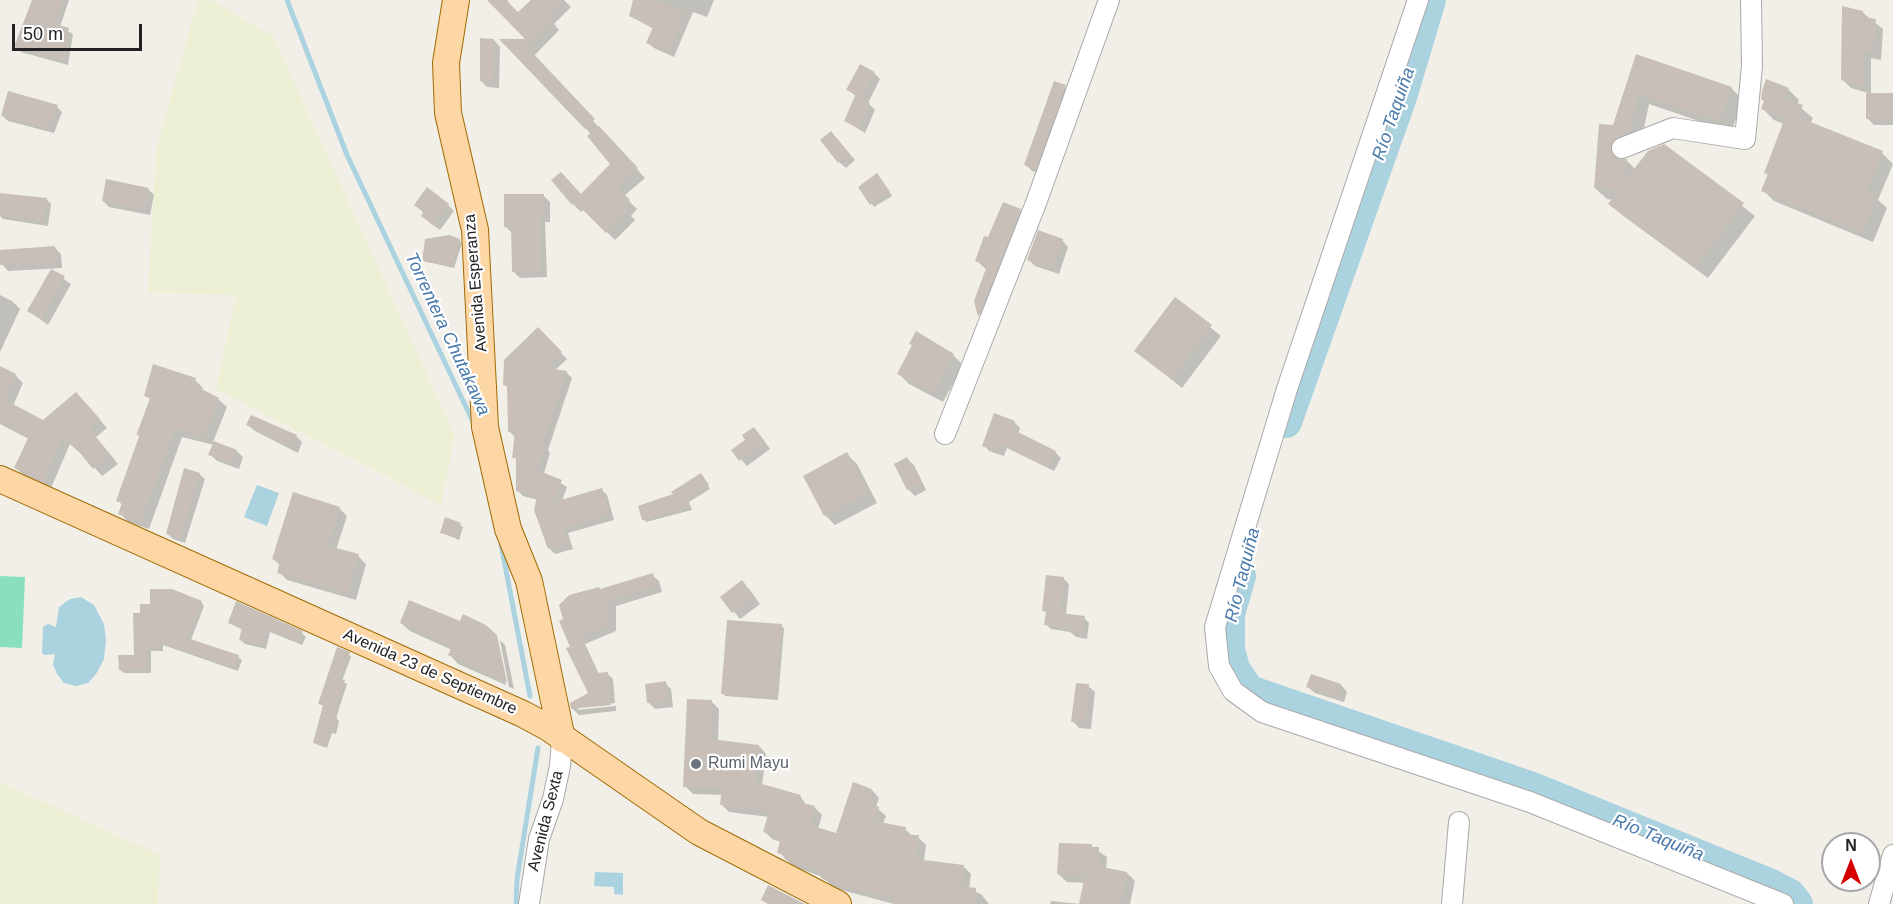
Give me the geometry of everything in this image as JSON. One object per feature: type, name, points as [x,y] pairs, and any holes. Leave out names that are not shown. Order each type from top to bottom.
[{"type":"main road","name":"Avenida Esperanza","points":[[456,0],[446,63],[448,113],[475,230],[485,428],[508,530],[529,581],[555,733]]},
{"type":"main road","name":"Avenida 23 de Septiembre","points":[[0,479],[523,714],[555,733],[699,832],[838,904]]},
{"type":"street","points":[[945,434],[1036,203],[1109,0]]},
{"type":"street","points":[[1418,0],[1287,389],[1215,627],[1219,666],[1224,680],[1233,691],[1262,712],[1530,802],[1783,904]]},
{"type":"street","points":[[1622,148],[1673,128],[1745,139],[1752,66],[1751,0]]},
{"type":"street","name":"Avenida Sexta","points":[[529,904],[537,848],[553,799],[560,766],[555,733]]},
{"type":"street","points":[[1452,904],[1460,822]]},
{"type":"street","points":[[1879,904],[1893,855]]},
{"type":"green space","points":[[198,0],[211,0],[273,36],[455,436],[441,505],[216,389],[236,295],[148,293],[156,149]]},
{"type":"green space","points":[[0,576],[25,577],[22,648],[0,647]]},
{"type":"green space","points":[[0,782],[160,855],[158,904],[0,904]]},
{"type":"water","points":[[257,485],[279,493],[267,526],[244,517]]},
{"type":"water","points":[[81,597],[94,605],[104,624],[106,640],[104,659],[96,674],[88,683],[76,686],[64,683],[57,674],[53,664],[55,654],[42,653],[43,627],[48,624],[56,627],[59,607],[70,599]]},
{"type":"water","points":[[595,872],[623,873],[623,895],[614,894],[614,887],[594,886]]},
{"type":"building","points":[[32,0],[63,0],[55,24],[69,28],[66,42],[69,43],[63,61],[14,47]]},
{"type":"building","points":[[487,0],[506,0],[518,12],[531,0],[563,0],[547,15],[553,21],[528,48],[595,119],[585,129],[499,39],[525,39]]},
{"type":"building","points":[[633,0],[655,0],[685,13],[668,52],[646,43],[653,27],[629,16]]},
{"type":"building","points":[[1842,6],[1863,11],[1863,17],[1876,19],[1873,52],[1863,51],[1864,87],[1841,80]]},
{"type":"building","points":[[480,38],[494,39],[493,82],[480,81]]},
{"type":"building","points":[[1636,54],[1732,87],[1720,121],[1638,94],[1630,132],[1617,137],[1610,146],[1614,157],[1627,159],[1624,182],[1648,151],[1664,144],[1744,203],[1695,268],[1608,204],[1619,190],[1594,188],[1599,124],[1613,125]]},
{"type":"building","points":[[860,64],[875,72],[862,97],[846,90]]},
{"type":"building","points":[[1766,79],[1789,88],[1785,99],[1803,105],[1798,117],[1883,151],[1866,192],[1877,196],[1862,232],[1761,191],[1768,174],[1764,173],[1785,118],[1761,109],[1764,101],[1761,99],[1762,91]]},
{"type":"building","points":[[1054,81],[1066,85],[1036,169],[1024,165]]},
{"type":"building","points":[[8,91],[58,105],[48,129],[1,116]]},
{"type":"building","points":[[1866,93],[1893,93],[1893,119],[1866,119]]},
{"type":"building","points":[[855,96],[870,103],[858,128],[844,121]]},
{"type":"building","points":[[599,126],[638,168],[617,187],[630,200],[624,206],[628,211],[606,233],[575,202],[572,205],[551,180],[561,172],[581,194],[610,164],[587,136]]},
{"type":"building","points":[[831,131],[849,153],[838,163],[820,140]]},
{"type":"building","points":[[877,173],[890,192],[870,205],[858,187]]},
{"type":"building","points":[[106,179],[149,188],[145,210],[102,201]]},
{"type":"building","points":[[427,187],[449,204],[433,225],[421,216],[423,212],[414,205]]},
{"type":"building","points":[[0,193],[47,198],[43,222],[0,215]]},
{"type":"building","points":[[504,194],[544,194],[544,216],[540,216],[541,272],[512,272],[511,227],[504,227]]},
{"type":"building","points":[[1003,202],[1021,209],[978,317],[974,301],[987,266],[975,261],[984,236],[988,237]]},
{"type":"building","points":[[1038,230],[1063,239],[1052,269],[1027,260]]},
{"type":"building","points":[[449,235],[460,239],[452,266],[422,261],[425,239]]},
{"type":"building","points":[[55,246],[56,262],[0,265],[0,250]]},
{"type":"building","points":[[51,269],[65,276],[41,319],[27,311]]},
{"type":"building","points":[[1175,297],[1212,325],[1171,379],[1134,351]]},
{"type":"building","points":[[538,327],[562,352],[545,368],[567,371],[542,445],[545,445],[537,470],[562,480],[554,502],[602,488],[609,514],[563,528],[568,543],[548,549],[534,510],[537,496],[516,491],[516,458],[512,458],[515,432],[508,432],[507,386],[503,385],[504,360]]},
{"type":"building","points":[[916,331],[954,354],[933,393],[897,374],[912,345],[909,344]]},
{"type":"building","points":[[153,364],[196,378],[194,385],[219,398],[204,437],[175,428],[141,522],[118,514],[122,503],[116,501],[150,398],[144,396]]},
{"type":"building","points":[[0,366],[16,374],[0,410]]},
{"type":"building","points":[[76,392],[100,419],[89,429],[111,456],[93,469],[72,443],[70,445],[62,437],[43,481],[14,468],[29,436],[0,421],[0,414],[7,401],[43,420]]},
{"type":"building","points":[[994,413],[1015,421],[1012,429],[1056,451],[1048,467],[1001,444],[998,452],[982,446]]},
{"type":"building","points":[[251,415],[297,435],[291,447],[246,425]]},
{"type":"building","points":[[754,427],[765,442],[739,461],[731,450],[745,440],[742,435]]},
{"type":"building","points":[[214,441],[237,450],[232,463],[208,455]]},
{"type":"building","points":[[847,452],[868,493],[824,516],[803,476]]},
{"type":"building","points":[[907,457],[921,483],[907,490],[894,464]]},
{"type":"building","points":[[184,468],[200,473],[180,538],[166,534]]},
{"type":"building","points":[[701,473],[709,485],[687,499],[690,507],[642,520],[638,506],[673,494],[671,492]]},
{"type":"building","points":[[293,492],[340,507],[328,546],[359,554],[348,593],[277,573],[280,562],[272,559]]},
{"type":"building","points":[[445,517],[461,523],[456,538],[440,533]]},
{"type":"building","points":[[653,573],[657,586],[610,600],[611,625],[580,637],[597,673],[608,672],[611,705],[571,709],[570,703],[588,693],[566,648],[570,647],[559,621],[563,619],[559,605],[569,595],[599,587],[600,589]]},
{"type":"building","points":[[1046,575],[1064,577],[1060,613],[1085,616],[1082,634],[1069,632],[1070,628],[1044,625],[1046,611],[1042,611]]},
{"type":"building","points":[[742,580],[755,597],[732,613],[720,597]]},
{"type":"building","points":[[150,589],[172,589],[202,601],[187,638],[239,655],[235,668],[160,642],[160,648],[148,648],[148,670],[119,670],[118,655],[134,655],[133,613],[140,613],[140,604],[150,604]]},
{"type":"building","points":[[409,600],[460,621],[463,614],[486,625],[497,635],[507,682],[448,655],[452,647],[400,623]]},
{"type":"building","points":[[236,601],[303,631],[298,642],[266,629],[262,646],[239,640],[242,628],[228,623]]},
{"type":"building","points":[[727,620],[782,624],[776,698],[721,694]]},
{"type":"building","points":[[337,647],[350,652],[339,679],[345,680],[333,716],[337,717],[333,732],[329,731],[324,746],[313,743],[323,705],[318,704]]},
{"type":"building","points":[[1311,674],[1341,684],[1337,697],[1306,687]]},
{"type":"building","points":[[666,681],[668,701],[647,703],[645,684]]},
{"type":"building","points":[[1076,683],[1089,684],[1085,723],[1071,722]]},
{"type":"building","points":[[687,699],[712,700],[711,739],[759,745],[755,782],[801,795],[799,802],[815,806],[810,825],[836,833],[853,782],[872,789],[868,803],[879,807],[874,821],[906,827],[905,835],[919,835],[916,859],[964,865],[961,886],[976,888],[975,904],[893,904],[894,897],[860,891],[825,880],[821,878],[822,872],[784,859],[786,855],[777,853],[781,837],[763,832],[769,811],[720,805],[722,788],[683,787]]},
{"type":"building","points":[[1059,843],[1092,844],[1092,847],[1099,847],[1098,866],[1127,872],[1120,904],[1079,904],[1085,875],[1057,874]]},
{"type":"building","points":[[768,885],[805,904],[768,904],[761,900]]},
{"type":"waterway","name":"Torrentera Chutakawa","points":[[287,0],[347,155],[474,424]]},
{"type":"waterway","name":"Río Taquiña","points":[[1286,422],[1401,97],[1430,0]]},
{"type":"waterway","name":"Torrentera Chutakawa","points":[[501,544],[530,696]]},
{"type":"waterway","name":"Río Taquiña","points":[[1240,576],[1229,614],[1229,649],[1234,669],[1249,691],[1535,789],[1769,884],[1790,895],[1797,904]]},
{"type":"waterway","name":"Torrentera Chutakawa","points":[[516,904],[517,879],[538,748]]},
{"type":"place","name":"Rumi Mayu","points":[[696,764]]}]
